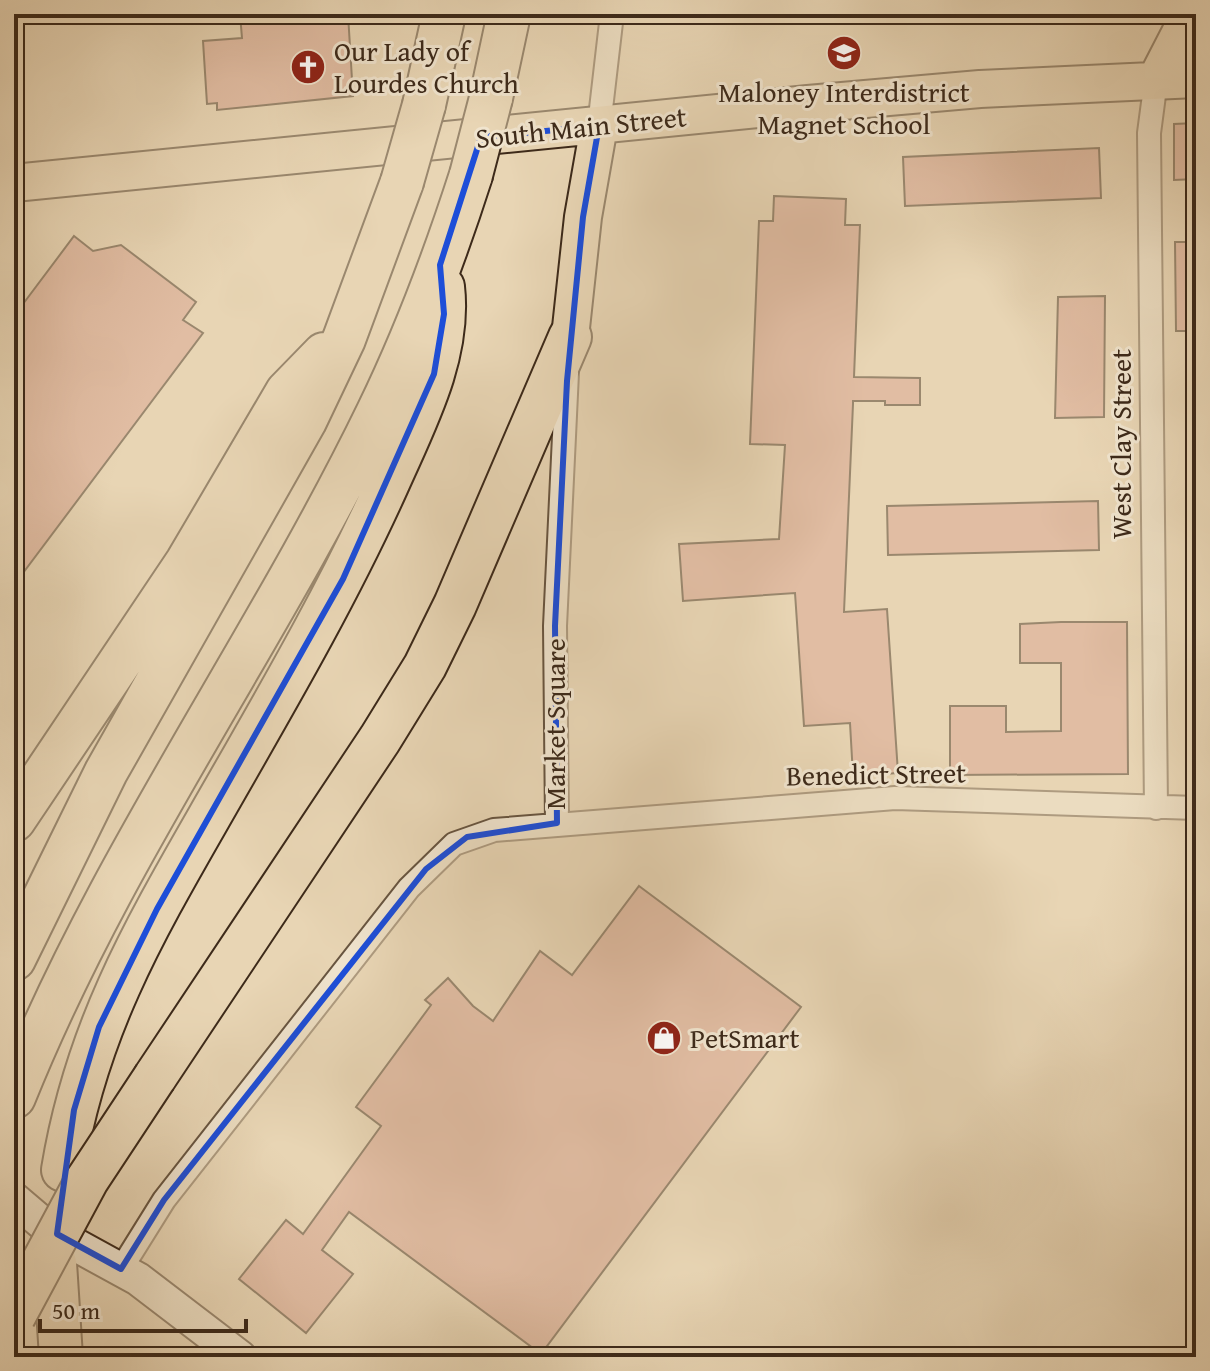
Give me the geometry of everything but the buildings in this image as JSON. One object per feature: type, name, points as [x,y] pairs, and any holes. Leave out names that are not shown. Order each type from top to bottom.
[{"type":"highway","points":[[14,959],[75,828],[289,452],[344,339],[402,182],[424,105],[444,14]]},
{"type":"highway","points":[[14,1097],[73,963],[154,813],[349,469],[389,390],[440,265],[471,175],[509,14]]},
{"type":"highway","points":[[61,1357],[55,1263],[63,1170],[87,1061],[119,983],[157,909],[328,608],[395,467],[438,360],[444,314],[440,265]]},
{"type":"highway","points":[[14,1316],[87,1180],[380,739],[425,666],[570,337]]},
{"type":"highway","points":[[14,820],[187,562],[287,392],[309,367],[344,339]]},
{"type":"main road","points":[[1156,80],[1190,14]]},
{"type":"main road","name":"South Main Street","points":[[14,183],[361,146],[980,89],[1196,79]]},
{"type":"main road","name":"Market Square","points":[[570,337],[583,217],[599,126]]},
{"type":"main road","points":[[14,1199],[54,1233],[121,1269],[240,1357]]},
{"type":"street","points":[[599,126],[612,14]]},
{"type":"street","name":"West Clay Street","points":[[1156,80],[1149,133],[1156,808]]},
{"type":"street","name":"Market Square","points":[[121,1269],[164,1200],[426,869],[467,837],[494,830],[557,823],[554,763],[557,562],[570,337]]},
{"type":"street","name":"Benedict Street","points":[[557,823],[895,798],[1196,808]]},
{"type":"highlighted area","points":[[599,126],[583,217],[567,381],[555,626],[557,823],[467,837],[426,869],[164,1200],[121,1269],[57,1234],[74,1110],[99,1027],[157,909],[343,579],[434,374],[444,314],[440,265],[481,137]]},
{"type":"place","name":"Maloney Interdistrict Magnet School","points":[[844,53]]},
{"type":"place","name":"Our Lady of Lourdes Church","points":[[308,67]]},
{"type":"place","name":"PetSmart","points":[[664,1038]]}]
